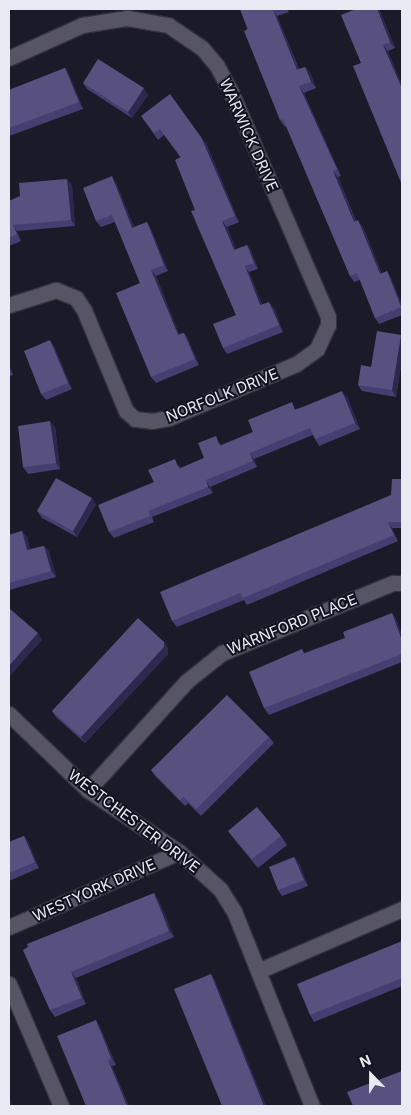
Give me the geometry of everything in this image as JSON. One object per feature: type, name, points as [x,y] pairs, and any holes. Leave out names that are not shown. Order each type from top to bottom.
[{"type":"street","name":"WARWICK DRIVE","points":[[9,58],[82,25],[127,18],[168,25],[202,48],[217,66],[230,90],[328,317],[328,325],[323,337]]},
{"type":"street","name":"NORFOLK DRIVE","points":[[9,305],[56,290],[76,298],[84,310],[126,411],[135,419],[152,421],[169,418],[296,364],[316,349],[323,337]]},
{"type":"street","name":"WARNFORD PLACE","points":[[88,790],[188,681],[222,652],[393,583],[402,584]]},
{"type":"street","name":"WESTCHESTER DRIVE","points":[[9,714],[88,790],[179,852],[220,889],[234,911],[312,1106]]},
{"type":"street","name":"WESTYORK DRIVE","points":[[9,927],[179,852]]},
{"type":"street","points":[[258,971],[402,909]]},
{"type":"street","points":[[9,984],[61,1106]]},
{"type":"building","points":[[240,9],[277,9],[273,10],[297,70],[305,67],[311,82],[299,86],[337,169],[333,171],[354,222],[358,220],[380,274],[387,271],[401,307],[375,318],[357,273],[350,276],[283,119],[280,120],[244,31],[248,29]]},
{"type":"building","points":[[356,9],[377,9],[390,42],[383,45],[402,88],[402,185],[353,66],[361,63],[341,15]]},
{"type":"building","points":[[98,59],[144,88],[128,112],[83,83]]},
{"type":"building","points":[[65,68],[79,102],[9,128],[9,90]]},
{"type":"building","points":[[170,94],[201,137],[235,216],[222,221],[234,250],[247,245],[254,263],[245,266],[260,305],[269,302],[279,325],[223,348],[213,324],[236,315],[191,211],[195,210],[175,160],[181,157],[160,129],[154,133],[141,116]]},
{"type":"building","points":[[112,176],[132,228],[147,222],[164,265],[151,270],[178,335],[184,333],[195,359],[151,377],[116,293],[140,283],[112,215],[96,221],[83,188]]},
{"type":"building","points":[[67,179],[71,220],[13,225],[17,234],[9,238],[9,201],[20,196],[19,183]]},
{"type":"building","points":[[377,331],[401,335],[392,390],[358,385],[361,365],[371,367]]},
{"type":"building","points":[[50,340],[68,383],[41,394],[24,351]]},
{"type":"building","points":[[342,391],[355,423],[315,439],[310,428],[250,453],[253,461],[206,480],[208,487],[148,511],[150,516],[109,532],[98,505],[154,482],[148,470],[175,459],[179,469],[204,458],[198,443],[216,436],[220,446],[253,432],[248,420],[292,402],[295,410]]},
{"type":"building","points":[[50,421],[56,463],[23,467],[18,426]]},
{"type":"building","points":[[56,478],[92,498],[73,531],[37,511]]},
{"type":"building","points":[[392,479],[402,479],[402,522],[388,522],[394,535],[243,598],[240,593],[172,621],[160,592],[391,495]]},
{"type":"building","points":[[22,531],[27,550],[44,546],[51,571],[9,583],[9,535]]},
{"type":"building","points":[[9,610],[38,633],[9,666]]},
{"type":"building","points":[[392,613],[402,641],[402,654],[264,708],[249,672],[302,649],[304,654],[345,638],[343,632]]},
{"type":"building","points":[[138,618],[164,642],[164,647],[81,737],[52,711]]},
{"type":"building","points":[[227,695],[269,737],[196,809],[184,797],[180,800],[151,770]]},
{"type":"building","points":[[257,807],[281,836],[252,859],[228,831]]},
{"type":"building","points":[[24,836],[35,862],[9,873],[9,842]]},
{"type":"building","points":[[294,857],[304,880],[278,890],[269,867]]},
{"type":"building","points":[[154,893],[169,931],[71,972],[82,998],[50,1010],[23,950],[28,947],[27,944]]},
{"type":"building","points":[[402,941],[402,978],[310,1015],[297,984]]},
{"type":"building","points":[[211,974],[264,1106],[222,1106],[174,989]]},
{"type":"building","points":[[96,1020],[111,1058],[108,1060],[127,1106],[86,1106],[57,1036]]},
{"type":"building","points":[[402,1071],[402,1106],[353,1106],[347,1092]]}]
